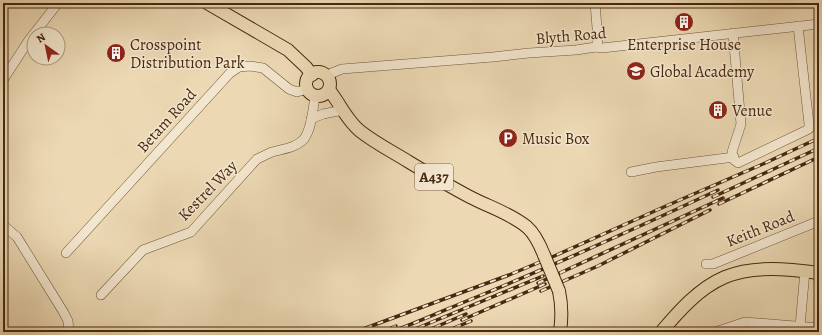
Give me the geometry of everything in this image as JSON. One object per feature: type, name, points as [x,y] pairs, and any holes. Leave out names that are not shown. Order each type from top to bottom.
[{"type":"main road","points":[[207,3],[288,50],[312,74]]},
{"type":"main road","points":[[321,73],[327,76],[330,80],[329,90],[325,94],[321,96],[311,92],[306,85],[312,74],[321,73]]},
{"type":"main road","name":"A437","points":[[329,90],[351,123],[374,141],[470,197],[509,215],[519,221],[534,234],[559,291],[562,313],[560,332]]},
{"type":"main road","points":[[661,332],[680,310],[699,293],[727,276],[756,270],[773,269],[819,273]]},
{"type":"street","points":[[3,80],[29,40],[58,3]]},
{"type":"street","points":[[595,3],[598,40],[596,47]]},
{"type":"street","name":"Blyth Road","points":[[327,76],[342,70],[576,50],[819,24]]},
{"type":"street","points":[[733,33],[741,124],[732,152],[734,160],[738,163],[808,129],[809,124],[798,26]]},
{"type":"street","name":"Betam Road","points":[[66,253],[230,73],[238,67],[250,66],[263,68],[289,89],[297,92],[311,92]]},
{"type":"street","name":"Kestrel Way","points":[[101,295],[143,250],[191,232],[257,159],[287,148],[304,139],[311,120],[311,92]]},
{"type":"street","points":[[311,120],[323,114],[343,110]]},
{"type":"street","points":[[631,172],[656,167],[734,157]]},
{"type":"street","name":"Keith Road","points":[[711,266],[819,221]]},
{"type":"street","points":[[3,225],[17,237],[64,313],[68,321],[69,332]]},
{"type":"street","points":[[800,326],[805,271]]},
{"type":"street","points":[[716,332],[745,322],[819,328]]},
{"type":"railway","points":[[355,332],[509,275],[819,138]]},
{"type":"railway","points":[[713,197],[819,148]]},
{"type":"railway","points":[[719,204],[819,157]]},
{"type":"railway","points":[[391,332],[569,258],[718,190]]},
{"type":"railway","points":[[538,283],[723,198]]},
{"type":"railway","points":[[541,291],[598,266],[710,210]]},
{"type":"railway","points":[[408,332],[543,276]]},
{"type":"railway","points":[[462,320],[545,284]]},
{"type":"railway","points":[[424,332],[466,314]]},
{"type":"railway","points":[[444,332],[471,321]]},
{"type":"railway","points":[[381,332],[396,326]]},
{"type":"place","name":"Enterprise House","points":[[684,22]]},
{"type":"place","name":"Crosspoint Distribution Park","points":[[116,53]]},
{"type":"place","name":"Global Academy","points":[[636,71]]},
{"type":"place","name":"Venue","points":[[718,110]]},
{"type":"place","name":"Music Box","points":[[508,138]]}]
